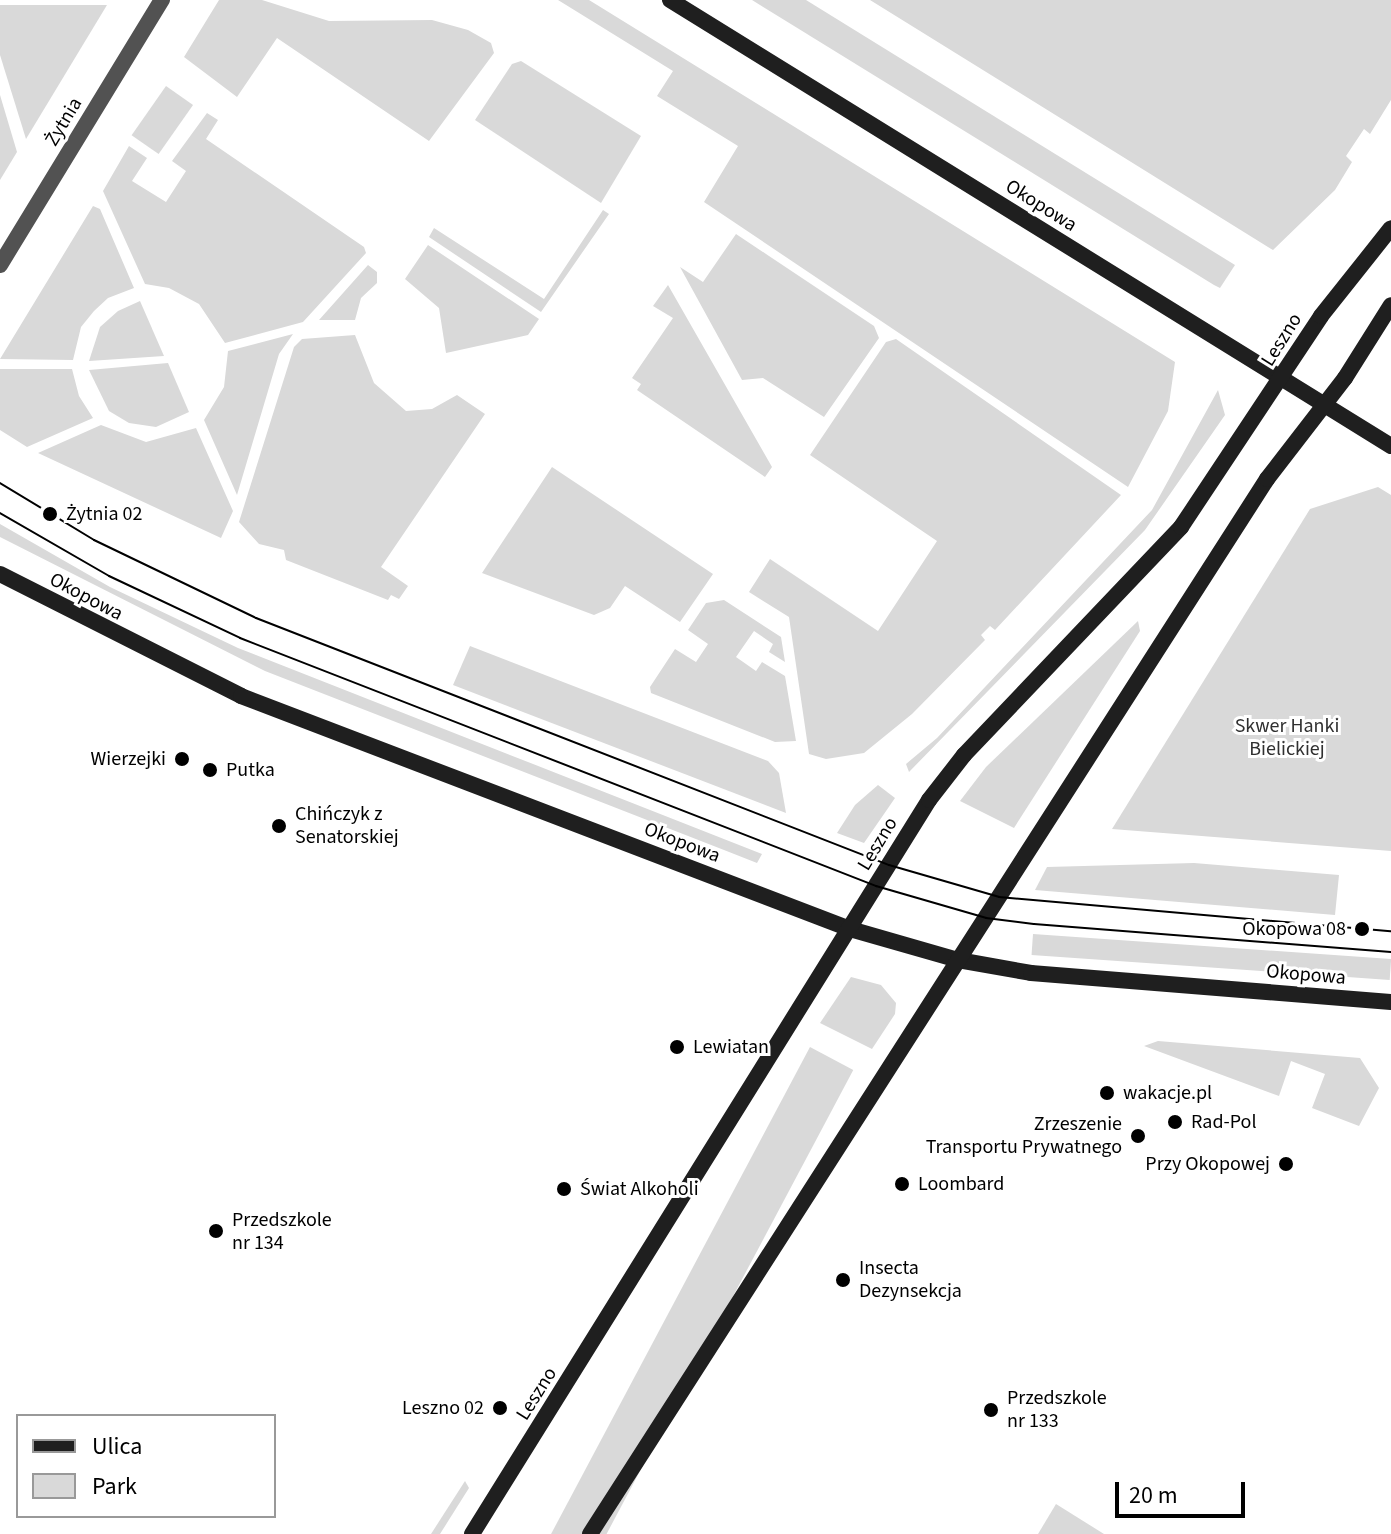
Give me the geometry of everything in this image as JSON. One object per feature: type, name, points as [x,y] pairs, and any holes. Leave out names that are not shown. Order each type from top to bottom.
[{"type":"main road","name":"Okopowa","points":[[670,0],[1391,446]]},
{"type":"main road","name":"Leszno","points":[[472,1534],[945,778],[1157,555],[1219,475],[1321,316],[1391,228]]},
{"type":"main road","points":[[590,1534],[1267,479],[1324,404],[1391,305]]},
{"type":"main road","name":"Okopowa","points":[[0,574],[241,696],[850,929],[958,960],[1031,973],[1391,1002]]},
{"type":"street","name":"Żytnia","points":[[0,265],[162,0]]},
{"type":"green space","points":[[219,0],[262,0],[329,21],[432,20],[468,30],[491,43],[494,53],[429,141],[277,38],[237,97],[184,57]]},
{"type":"green space","points":[[558,0],[589,0],[1175,362],[1168,411],[1128,487],[704,202],[738,146],[657,96],[673,71]]},
{"type":"green space","points":[[752,0],[806,0],[1235,265],[1220,288],[1214,285]]},
{"type":"green space","points":[[870,0],[1391,0],[1391,100],[1370,134],[1364,129],[1346,156],[1352,162],[1335,190],[1273,250]]},
{"type":"green space","points":[[0,5],[107,5],[26,139],[0,55]]},
{"type":"green space","points":[[521,61],[641,136],[601,203],[475,120],[512,64]]},
{"type":"green space","points":[[166,86],[193,105],[159,154],[132,135]]},
{"type":"green space","points":[[0,95],[17,152],[0,180]]},
{"type":"green space","points":[[207,113],[218,120],[206,139],[364,247],[366,253],[303,322],[225,343],[199,304],[169,288],[145,284],[103,191],[129,146],[147,158],[132,181],[166,202],[186,171],[172,161]]},
{"type":"green space","points":[[93,206],[100,209],[134,288],[108,298],[94,311],[81,327],[73,360],[0,359]]},
{"type":"green space","points":[[603,210],[609,214],[541,312],[429,237],[434,228],[544,299]]},
{"type":"green space","points":[[736,234],[874,326],[879,338],[824,417],[763,378],[742,380],[680,267],[703,282]]},
{"type":"green space","points":[[428,245],[539,319],[528,335],[446,353],[439,308],[405,279]]},
{"type":"green space","points":[[368,265],[377,272],[377,283],[361,298],[355,320],[319,320]]},
{"type":"green space","points":[[668,285],[772,467],[765,477],[637,390],[641,384],[632,378],[673,318],[653,306]]},
{"type":"green space","points":[[140,301],[164,356],[89,361],[100,327],[118,311]]},
{"type":"green space","points":[[293,334],[279,354],[237,495],[204,420],[224,387],[228,351]]},
{"type":"green space","points":[[355,335],[374,383],[406,411],[432,409],[457,395],[485,414],[381,567],[408,586],[399,599],[391,595],[388,600],[286,560],[284,550],[259,544],[239,522],[294,347],[302,339]]},
{"type":"green space","points":[[896,339],[1121,495],[995,630],[990,626],[981,635],[985,640],[912,714],[864,753],[826,759],[809,754],[789,617],[749,592],[770,559],[878,631],[937,541],[810,455],[886,342]]},
{"type":"green space","points":[[168,363],[189,412],[156,427],[129,423],[109,411],[89,370]]},
{"type":"green space","points":[[0,369],[72,369],[79,396],[93,418],[27,447],[0,430]]},
{"type":"green space","points":[[1218,390],[1225,415],[1145,530],[909,772],[906,764],[937,738],[1152,510]]},
{"type":"green space","points":[[101,425],[146,442],[196,428],[233,511],[221,538],[38,453]]},
{"type":"green space","points":[[552,467],[713,574],[680,622],[625,586],[610,608],[594,615],[482,573]]},
{"type":"green space","name":"Skwer Hanki Bielickiej","points":[[1378,487],[1391,495],[1391,851],[1112,829],[1310,509]]},
{"type":"green space","points":[[0,524],[110,587],[238,648],[762,854],[757,863],[265,671],[0,537]]},
{"type":"green space","points":[[724,600],[781,637],[785,662],[769,652],[773,644],[754,631],[736,657],[756,671],[762,662],[785,676],[796,741],[775,742],[651,693],[650,687],[675,649],[696,662],[708,644],[688,630],[706,603]]},
{"type":"green space","points":[[1138,621],[1140,631],[1014,828],[960,801],[986,767]]},
{"type":"green space","points":[[470,646],[768,761],[779,773],[786,813],[453,685]]},
{"type":"green space","points":[[878,785],[895,798],[864,843],[837,833],[855,805]]},
{"type":"green space","points":[[1194,863],[1339,875],[1335,915],[1035,890],[1047,867]]},
{"type":"green space","points":[[1033,934],[1391,959],[1390,980],[1032,955]]},
{"type":"green space","points":[[851,977],[881,985],[896,1003],[895,1014],[872,1049],[820,1023]]},
{"type":"green space","points":[[1158,1041],[1360,1058],[1379,1088],[1359,1126],[1312,1108],[1325,1074],[1291,1061],[1279,1096],[1144,1046]]},
{"type":"green space","points":[[810,1047],[853,1070],[607,1534],[551,1534]]},
{"type":"green space","points":[[465,1481],[469,1488],[440,1534],[431,1534]]},
{"type":"green space","points":[[1056,1504],[1104,1534],[1038,1534]]},
{"type":"tram line","points":[[0,483],[94,540],[256,618],[889,865],[999,897],[1391,931]]},
{"type":"tram line","points":[[0,513],[109,576],[240,638],[876,886],[986,918],[1391,952]]},
{"type":"place","name":"Żytnia 02","points":[[50,514]]},
{"type":"place","name":"Wierzejki","points":[[182,759]]},
{"type":"place","name":"Putka","points":[[210,770]]},
{"type":"place","name":"Chińczyk z Senatorskiej","points":[[279,826]]},
{"type":"place","name":"Okopowa 08","points":[[1362,929]]},
{"type":"place","name":"Lewiatan","points":[[677,1047]]},
{"type":"place","name":"wakacje.pl","points":[[1107,1093]]},
{"type":"place","name":"Rad-Pol","points":[[1175,1122]]},
{"type":"place","name":"Zrzeszenie Transportu Prywatnego","points":[[1138,1136]]},
{"type":"place","name":"Przy Okopowej","points":[[1286,1164]]},
{"type":"place","name":"Loombard","points":[[902,1184]]},
{"type":"place","name":"Świat Alkoholi","points":[[564,1189]]},
{"type":"place","name":"Przedszkole nr 134","points":[[216,1231]]},
{"type":"place","name":"Insecta Dezynsekcja","points":[[843,1280]]},
{"type":"place","name":"Leszno 02","points":[[500,1408]]},
{"type":"place","name":"Przedszkole nr 133","points":[[991,1410]]}]
